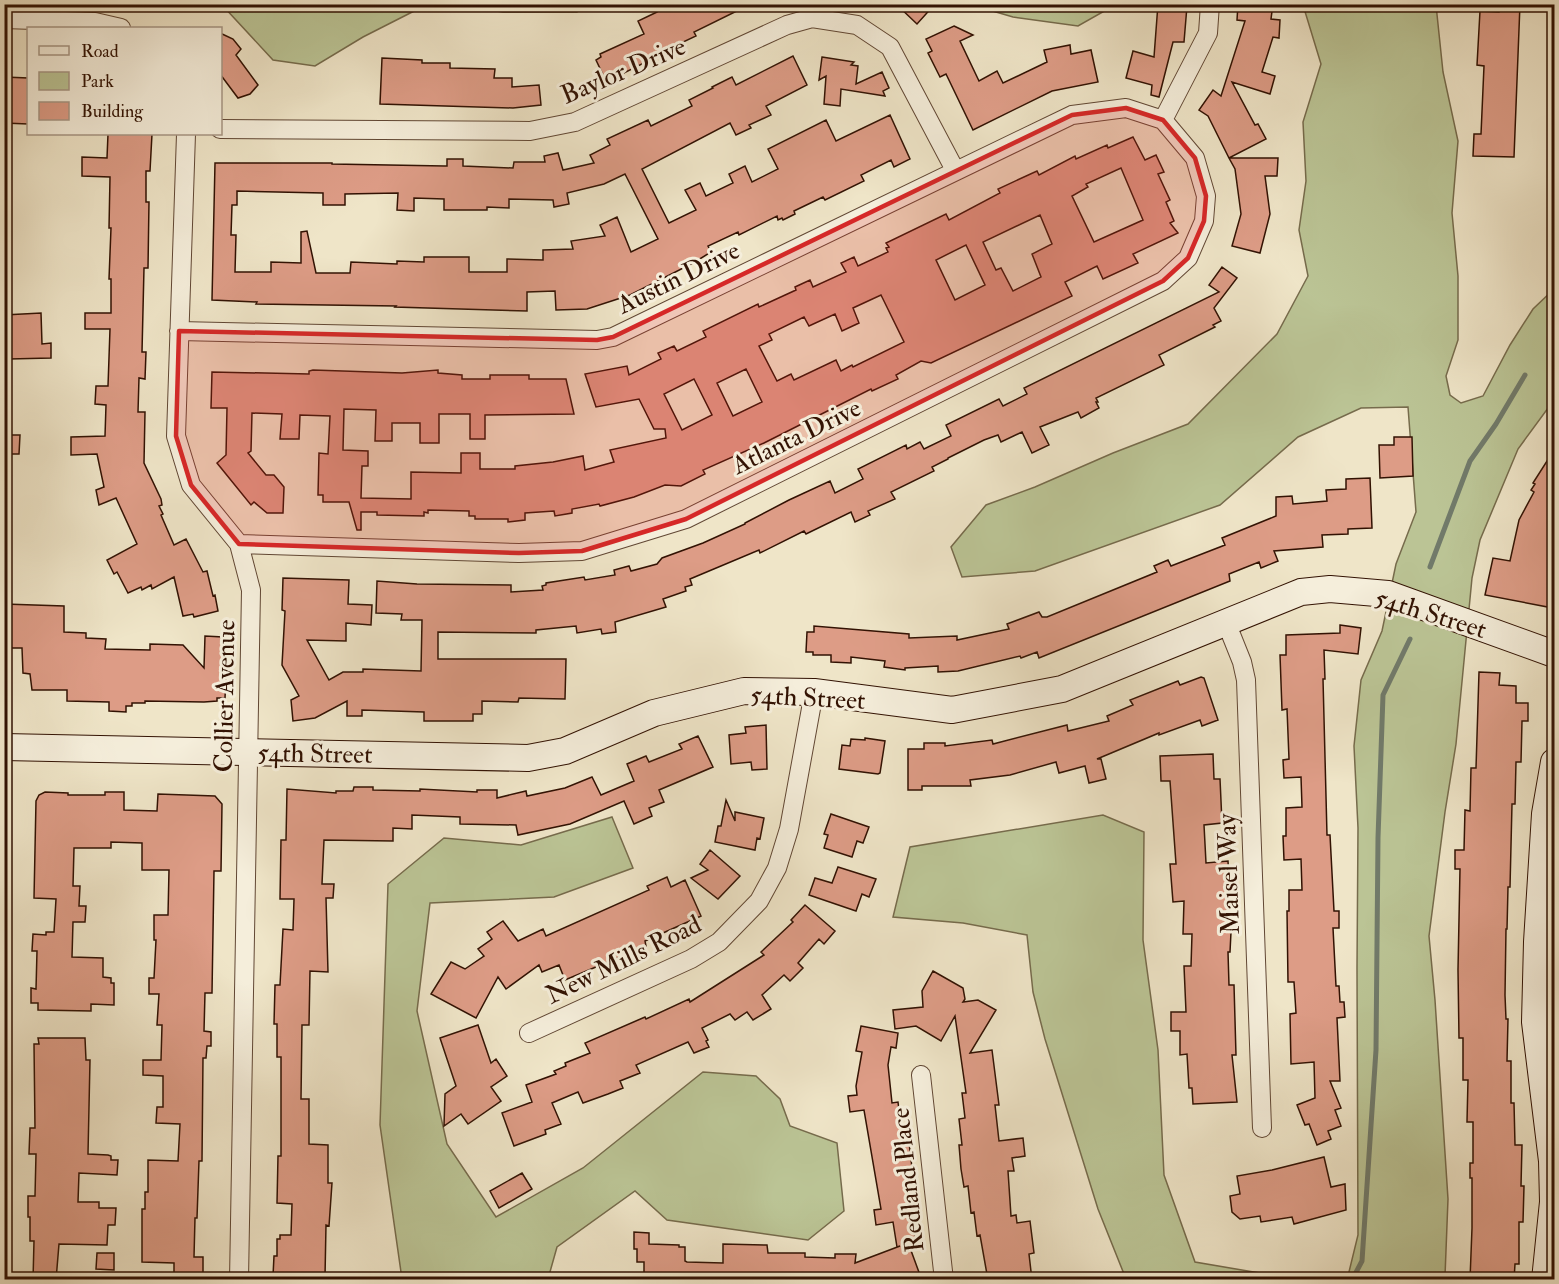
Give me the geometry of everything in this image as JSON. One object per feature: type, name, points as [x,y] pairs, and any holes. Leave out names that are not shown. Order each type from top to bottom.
[{"type":"street","points":[[1163,120],[1208,33],[1210,4]]},
{"type":"street","name":"Baylor Drive","points":[[222,129],[530,131],[575,122],[787,25],[812,11],[857,25],[890,47],[955,170]]},
{"type":"street","points":[[4,19],[81,13],[118,27]]},
{"type":"street","name":"Austin Drive","points":[[179,331],[597,340],[613,337],[1072,115],[1126,108],[1163,120]]},
{"type":"street","name":"Atlanta Drive","points":[[240,544],[519,553],[582,550],[686,519],[1163,281],[1188,258],[1204,221],[1206,196],[1196,158],[1163,120]]},
{"type":"street","name":"Collier Avenue","points":[[186,135],[176,436],[191,485],[240,544],[250,590],[239,1280]]},
{"type":"street","name":"54th Street","points":[[4,747],[528,758],[565,751],[654,713],[744,691],[814,692],[952,710],[1062,688],[1301,592],[1330,589],[1388,594],[1554,654]]},
{"type":"street","name":"Maisel Way","points":[[1226,622],[1242,662],[1246,680],[1262,1128]]},
{"type":"street","name":"New Mills Road","points":[[529,1033],[691,959],[719,942],[759,902],[777,868],[789,829],[814,692]]},
{"type":"street","points":[[1545,1280],[1553,1202],[1552,1161],[1535,1022],[1545,814],[1554,762]]},
{"type":"street","name":"Redland Place","points":[[921,1075],[944,1280]]},
{"type":"highlighted area","points":[[1126,108],[1163,120],[1195,158],[1206,196],[1204,221],[1188,258],[1163,281],[686,519],[582,551],[519,553],[239,544],[191,485],[176,436],[179,331],[597,340],[613,337],[1072,115]]},
{"type":"green space","points":[[224,4],[426,5],[363,37],[315,66],[273,60],[223,6]]},
{"type":"green space","points":[[1115,4],[1078,26],[1013,17],[972,5]]},
{"type":"green space","points":[[457,5],[579,5],[577,12],[503,12]]},
{"type":"green space","points":[[1303,5],[1436,5],[1443,72],[1458,141],[1452,213],[1458,276],[1458,340],[1446,376],[1450,395],[1461,403],[1483,396],[1510,345],[1533,309],[1554,289],[1554,400],[1518,449],[1480,540],[1472,578],[1456,744],[1429,936],[1448,1199],[1445,1276],[1444,1279],[1126,1279],[1098,1209],[1045,1039],[1033,992],[1027,935],[963,923],[893,917],[910,847],[1103,815],[1144,832],[1143,940],[1158,1050],[1164,1175],[1195,1262],[1283,1277],[1348,1276],[1358,1235],[1358,828],[1354,746],[1361,680],[1382,631],[1396,564],[1416,512],[1408,407],[1361,408],[1298,437],[1220,505],[1035,571],[962,577],[951,547],[986,505],[1188,424],[1277,334],[1308,276],[1299,230],[1306,181],[1303,122],[1321,64]]},
{"type":"green space","points":[[612,817],[633,868],[554,897],[430,903],[417,1011],[447,1144],[496,1217],[583,1168],[703,1072],[756,1076],[780,1099],[790,1126],[837,1143],[844,1211],[808,1240],[667,1220],[635,1191],[557,1247],[548,1279],[402,1279],[380,1125],[388,884],[444,838],[521,845]]},
{"type":"building","points":[[654,4],[751,4],[694,32],[696,36],[643,61],[644,63],[618,76],[617,73],[605,79],[596,60],[601,57],[600,54],[644,34],[638,21],[657,12]]},
{"type":"building","points":[[896,4],[935,4],[917,24]]},
{"type":"building","points":[[1158,4],[1187,6],[1184,42],[1173,42],[1159,97],[1151,95],[1152,85],[1126,78],[1133,51],[1154,57]]},
{"type":"building","points":[[1238,4],[1273,4],[1271,19],[1280,20],[1279,38],[1273,37],[1262,72],[1275,76],[1270,94],[1232,82],[1255,125],[1258,124],[1266,139],[1229,158],[1208,116],[1199,110],[1213,90],[1221,96],[1245,21],[1237,20]]},
{"type":"building","points":[[1500,4],[1520,4],[1514,157],[1473,156],[1474,134],[1481,134],[1484,66],[1477,65],[1480,11],[1499,12]]},
{"type":"building","points":[[954,26],[973,35],[960,41],[979,81],[997,71],[1003,83],[1047,62],[1044,50],[1070,45],[1071,54],[1091,50],[1098,82],[1052,91],[973,130],[946,74],[940,77],[928,53],[932,51],[926,39]]},
{"type":"building","points":[[222,34],[233,39],[241,49],[236,55],[258,85],[250,94],[238,98],[222,77]]},
{"type":"building","points":[[793,56],[807,85],[766,106],[771,115],[749,125],[751,128],[736,135],[730,123],[642,169],[669,223],[696,210],[685,190],[700,183],[706,196],[733,183],[729,174],[745,166],[752,182],[778,169],[768,149],[826,120],[836,141],[890,115],[910,159],[894,167],[891,160],[861,175],[864,181],[825,200],[823,197],[794,211],[795,214],[783,220],[782,218],[778,220],[777,216],[739,235],[738,232],[708,246],[711,252],[698,260],[697,264],[693,263],[630,295],[587,309],[556,310],[555,291],[527,292],[527,311],[256,304],[257,302],[212,300],[215,163],[447,166],[447,159],[463,159],[463,166],[513,168],[514,162],[545,162],[544,156],[558,153],[563,170],[594,163],[590,155],[610,145],[607,139],[648,120],[651,126],[692,106],[689,100],[732,77],[736,85]],"holes":[[[625,174],[658,239],[631,252],[617,217],[600,225],[605,236],[571,241],[573,249],[543,250],[543,260],[507,259],[507,272],[469,272],[469,257],[424,257],[424,262],[397,261],[397,264],[351,262],[350,273],[316,273],[307,231],[301,232],[301,263],[271,262],[271,272],[235,272],[236,235],[231,235],[232,205],[237,205],[237,191],[323,193],[323,205],[345,205],[345,194],[398,193],[397,210],[414,211],[414,198],[444,199],[444,210],[509,208],[509,199],[553,200],[554,207],[569,204],[567,193],[604,184]]]},
{"type":"building","points":[[822,57],[854,62],[851,65],[858,66],[856,84],[882,72],[889,88],[883,91],[885,96],[841,89],[840,106],[824,104],[826,76],[819,80]]},
{"type":"building","points":[[382,58],[422,60],[422,63],[450,63],[450,68],[495,69],[494,78],[512,78],[512,87],[539,85],[541,105],[513,108],[380,104]]},
{"type":"building","points":[[4,77],[27,78],[27,124],[4,123]]},
{"type":"building","points":[[108,135],[152,135],[150,171],[146,171],[146,202],[149,202],[148,268],[144,268],[142,352],[146,352],[145,379],[139,378],[138,412],[145,412],[144,463],[161,499],[162,505],[159,506],[163,514],[161,515],[174,545],[186,539],[203,572],[207,571],[213,596],[215,595],[218,611],[194,617],[193,614],[183,616],[174,577],[152,589],[151,585],[128,593],[117,572],[114,574],[107,560],[137,544],[116,498],[99,505],[96,490],[104,487],[97,454],[71,455],[71,437],[105,436],[106,405],[95,404],[96,386],[108,386],[110,329],[85,329],[85,313],[111,313],[110,177],[82,176],[82,157],[107,158]]},
{"type":"building","points":[[1133,137],[1145,160],[1156,155],[1164,172],[1158,174],[1170,200],[1166,202],[1174,221],[1170,223],[1178,233],[1133,254],[1138,263],[1103,279],[1097,266],[1065,282],[1072,296],[931,363],[921,361],[896,375],[898,379],[872,391],[871,389],[764,443],[703,470],[705,474],[681,486],[665,485],[634,497],[600,506],[599,504],[572,509],[572,513],[555,516],[554,511],[525,513],[525,520],[508,522],[508,519],[475,519],[475,516],[469,516],[469,511],[428,510],[428,513],[424,512],[424,516],[377,515],[377,512],[361,512],[361,530],[357,530],[349,502],[323,502],[323,495],[318,495],[319,453],[328,454],[330,416],[300,415],[299,439],[280,439],[282,414],[252,413],[251,451],[248,453],[266,475],[274,475],[284,487],[283,513],[267,513],[254,502],[251,505],[217,463],[226,455],[227,408],[211,408],[212,372],[309,374],[309,371],[313,370],[402,373],[438,370],[438,373],[462,375],[462,379],[490,379],[490,375],[529,375],[529,379],[566,379],[574,414],[485,415],[485,439],[470,439],[470,414],[439,414],[439,443],[420,443],[420,423],[392,423],[392,441],[375,441],[376,410],[344,409],[343,450],[368,451],[368,466],[362,466],[361,498],[411,499],[411,472],[461,473],[461,453],[480,453],[480,469],[515,469],[515,466],[583,456],[585,470],[614,462],[610,450],[666,438],[665,429],[654,429],[639,399],[596,407],[585,374],[627,366],[629,375],[661,359],[658,353],[674,346],[677,351],[706,337],[703,331],[758,304],[759,307],[796,290],[795,287],[810,280],[813,287],[846,272],[841,263],[854,257],[858,266],[888,252],[886,248],[889,247],[886,243],[946,214],[949,220],[1000,193],[998,189],[1037,171],[1039,175],[1075,156],[1076,159],[1107,145],[1108,148]],"holes":[[[1121,168],[1143,220],[1094,242],[1072,196],[1088,187],[1086,184]],[[1040,215],[1052,244],[1032,254],[1041,277],[1013,291],[1001,268],[996,270],[983,242]],[[966,245],[985,285],[955,300],[936,260]],[[881,295],[904,342],[841,371],[836,360],[794,380],[791,374],[777,381],[759,346],[772,340],[769,334],[804,317],[809,326],[835,314],[842,331],[859,323],[853,308]],[[746,369],[762,402],[733,416],[717,383]],[[694,379],[712,415],[682,430],[664,394]]]},
{"type":"building","points":[[1229,158],[1278,158],[1277,176],[1265,176],[1270,214],[1260,253],[1232,246],[1241,214],[1235,169]]},
{"type":"building","points":[[1222,267],[1237,278],[1214,308],[1221,321],[1213,325],[1215,327],[1159,355],[1164,365],[1096,398],[1099,408],[1081,418],[1078,412],[1040,427],[1049,445],[1032,453],[1022,432],[1001,442],[998,435],[984,440],[932,467],[934,471],[891,492],[895,499],[868,511],[870,515],[855,522],[851,512],[806,534],[804,531],[760,553],[759,550],[690,579],[692,585],[685,587],[686,591],[663,599],[666,607],[615,622],[616,632],[602,634],[601,629],[577,633],[576,626],[536,630],[536,633],[438,632],[438,659],[566,659],[565,699],[519,698],[518,702],[482,701],[482,714],[473,714],[473,721],[424,721],[424,712],[362,710],[362,716],[347,716],[347,701],[315,718],[293,721],[291,700],[299,696],[282,665],[285,611],[282,610],[283,578],[349,580],[348,604],[372,605],[371,625],[346,623],[346,641],[307,640],[329,680],[343,672],[363,672],[363,669],[421,671],[422,620],[401,620],[402,614],[376,613],[377,581],[417,584],[511,585],[511,592],[543,590],[542,586],[546,583],[615,575],[614,570],[629,566],[631,571],[657,564],[662,558],[745,524],[830,481],[835,493],[863,479],[858,469],[906,445],[907,449],[920,442],[924,449],[951,436],[946,425],[999,399],[1003,406],[1027,394],[1024,388],[1219,292],[1209,285]]},
{"type":"building","points":[[41,313],[42,344],[51,343],[51,358],[9,359],[9,337],[4,337],[4,315]]},
{"type":"building","points":[[4,435],[20,435],[19,454],[4,454]]},
{"type":"building","points":[[1394,437],[1412,437],[1413,476],[1380,478],[1379,445],[1394,445]]},
{"type":"building","points":[[1554,450],[1553,608],[1485,595],[1493,558],[1510,561],[1519,520],[1534,492],[1531,490],[1535,484],[1533,483]]},
{"type":"building","points":[[1370,478],[1372,528],[1348,529],[1348,534],[1322,535],[1323,547],[1274,551],[1278,561],[1261,568],[1259,562],[1229,574],[1230,581],[1039,658],[1037,652],[1021,658],[1020,656],[958,671],[938,672],[938,666],[905,668],[905,670],[884,667],[885,661],[851,657],[851,663],[831,662],[831,655],[813,655],[813,652],[806,652],[807,632],[814,632],[814,626],[909,634],[909,638],[957,636],[957,640],[1009,629],[1007,624],[1039,612],[1042,617],[1047,617],[1157,572],[1154,566],[1168,560],[1171,566],[1225,545],[1222,538],[1276,516],[1276,497],[1292,496],[1293,504],[1327,501],[1326,490],[1346,489],[1346,479]]},
{"type":"building","points":[[4,604],[64,606],[64,632],[86,633],[86,638],[106,639],[105,649],[150,650],[150,644],[183,645],[204,668],[205,636],[223,637],[223,652],[230,652],[225,698],[204,702],[145,701],[145,703],[132,703],[132,706],[126,706],[126,712],[109,711],[109,702],[67,701],[67,690],[32,690],[30,674],[23,673],[22,648],[4,648]]},
{"type":"building","points":[[1340,625],[1361,628],[1358,654],[1324,650],[1327,835],[1330,835],[1334,911],[1339,911],[1339,928],[1333,928],[1336,986],[1339,986],[1340,1002],[1344,1002],[1345,1017],[1337,1018],[1340,1081],[1330,1081],[1341,1108],[1335,1110],[1341,1126],[1328,1131],[1331,1139],[1317,1145],[1309,1124],[1305,1125],[1297,1105],[1315,1098],[1314,1062],[1291,1064],[1290,1014],[1296,1013],[1294,982],[1288,982],[1287,911],[1289,911],[1289,890],[1302,890],[1301,859],[1284,860],[1283,836],[1286,836],[1286,808],[1302,807],[1301,777],[1284,778],[1283,760],[1289,759],[1287,709],[1282,710],[1280,655],[1286,655],[1286,635],[1340,633]]},
{"type":"building","points":[[1479,672],[1500,673],[1499,685],[1516,686],[1516,703],[1528,703],[1528,721],[1522,721],[1521,762],[1516,762],[1506,929],[1507,1061],[1511,1061],[1511,1103],[1514,1103],[1515,1145],[1522,1145],[1521,1186],[1524,1186],[1523,1222],[1519,1222],[1519,1264],[1515,1264],[1514,1280],[1470,1280],[1472,1178],[1470,1178],[1470,1163],[1473,1163],[1473,1122],[1467,1122],[1468,1080],[1463,1080],[1463,1038],[1459,1038],[1460,869],[1455,869],[1455,850],[1464,850],[1465,810],[1470,811],[1471,768],[1476,768]]},
{"type":"building","points":[[1204,678],[1218,720],[1202,726],[1200,720],[1159,735],[1159,733],[1097,759],[1101,759],[1106,779],[1089,783],[1085,766],[1059,773],[1056,762],[1010,775],[970,780],[971,786],[922,786],[922,790],[908,790],[908,749],[924,749],[924,743],[945,743],[945,746],[992,740],[993,744],[1067,725],[1068,731],[1109,721],[1107,716],[1133,705],[1130,700],[1178,681],[1180,685]]},
{"type":"building","points":[[766,725],[767,769],[752,770],[751,762],[731,764],[729,735],[746,733],[745,727]]},
{"type":"building","points":[[698,736],[713,767],[659,790],[664,802],[649,808],[652,816],[634,824],[624,801],[570,824],[518,835],[516,825],[460,824],[460,817],[412,815],[412,829],[393,828],[393,841],[324,840],[322,884],[334,884],[333,898],[326,898],[328,972],[310,971],[309,1025],[302,1025],[301,1099],[309,1099],[309,1144],[328,1145],[328,1183],[332,1183],[329,1226],[326,1225],[325,1277],[273,1276],[274,1256],[277,1256],[277,1239],[280,1239],[280,1235],[291,1235],[292,1204],[277,1203],[278,1156],[281,1156],[281,1057],[277,1057],[277,1024],[274,1024],[275,985],[280,985],[283,929],[293,930],[294,899],[280,899],[281,840],[286,840],[287,789],[336,793],[336,791],[353,791],[354,787],[373,787],[373,790],[420,791],[420,789],[477,792],[477,790],[497,790],[497,798],[526,791],[527,796],[565,788],[592,777],[601,795],[634,781],[627,764],[646,756],[649,762],[682,749],[679,744]]},
{"type":"building","points":[[865,738],[885,741],[880,773],[839,769],[842,745],[850,746],[851,739],[865,740]]},
{"type":"building","points":[[1213,754],[1214,779],[1220,779],[1222,823],[1204,825],[1206,863],[1228,861],[1230,899],[1228,899],[1227,932],[1231,932],[1230,952],[1228,952],[1229,985],[1234,985],[1236,1055],[1232,1055],[1237,1102],[1193,1104],[1192,1088],[1189,1088],[1187,1054],[1180,1055],[1180,1031],[1171,1031],[1171,1012],[1186,1012],[1184,966],[1191,966],[1192,934],[1183,934],[1184,901],[1173,902],[1170,864],[1176,864],[1170,781],[1161,781],[1160,756]]},
{"type":"building","points":[[45,792],[68,793],[68,795],[105,795],[105,792],[124,792],[124,810],[157,811],[158,794],[215,796],[222,804],[221,871],[214,871],[212,993],[205,993],[204,1031],[211,1032],[211,1046],[207,1046],[206,1058],[203,1058],[202,1161],[199,1161],[197,1218],[195,1218],[194,1257],[203,1257],[203,1273],[174,1273],[174,1263],[142,1262],[142,1209],[145,1209],[145,1192],[148,1192],[148,1160],[178,1161],[180,1124],[156,1123],[157,1107],[163,1107],[163,1076],[143,1075],[143,1060],[161,1060],[162,1025],[157,1025],[159,994],[149,994],[149,978],[154,978],[156,940],[154,940],[154,915],[168,915],[169,870],[142,870],[142,843],[111,842],[111,848],[74,848],[73,886],[80,886],[79,906],[86,906],[85,922],[73,922],[72,957],[103,958],[103,977],[111,978],[111,983],[114,983],[114,1005],[91,1004],[91,1011],[38,1010],[38,1003],[31,1003],[31,988],[36,989],[37,951],[32,951],[33,934],[46,935],[46,932],[54,932],[56,899],[34,898],[36,801],[39,795]]},
{"type":"building","points":[[726,800],[735,821],[735,812],[764,818],[760,839],[757,838],[755,850],[715,842]]},
{"type":"building","points":[[831,814],[869,827],[863,843],[857,841],[852,857],[824,848],[828,835],[824,834]]},
{"type":"building","points":[[710,850],[740,876],[718,899],[691,878],[708,870],[700,864]]},
{"type":"building","points":[[838,867],[876,879],[869,897],[862,894],[856,911],[809,895],[815,878],[832,883]]},
{"type":"building","points":[[667,877],[671,887],[685,880],[701,916],[645,941],[646,946],[565,980],[559,965],[542,972],[539,965],[506,989],[498,977],[476,1018],[431,994],[451,962],[465,969],[484,956],[478,949],[492,939],[487,932],[503,921],[518,941],[543,929],[546,936],[649,890],[647,886]]},
{"type":"building","points":[[805,905],[835,931],[824,944],[819,939],[798,963],[803,968],[790,981],[784,975],[762,995],[771,1009],[753,1020],[747,1012],[735,1020],[730,1014],[702,1028],[709,1047],[694,1053],[688,1042],[636,1065],[640,1073],[620,1081],[623,1088],[583,1103],[578,1092],[552,1103],[561,1124],[545,1130],[546,1134],[514,1146],[502,1113],[532,1102],[526,1085],[556,1074],[554,1071],[566,1066],[565,1063],[590,1053],[585,1043],[689,999],[690,1002],[764,955],[761,952],[793,922],[791,920]]},
{"type":"building","points":[[933,971],[963,988],[965,999],[963,1002],[978,1000],[996,1010],[970,1053],[992,1050],[999,1105],[995,1105],[999,1141],[1023,1138],[1025,1156],[1012,1158],[1014,1171],[1008,1171],[1011,1216],[1016,1215],[1017,1223],[1030,1221],[1034,1253],[1029,1254],[1032,1280],[988,1280],[980,1235],[977,1236],[974,1212],[971,1213],[968,1186],[964,1187],[961,1169],[959,1145],[962,1145],[959,1119],[965,1118],[962,1093],[966,1093],[955,1016],[941,1041],[916,1026],[895,1029],[893,1010],[923,1007],[922,991]]},
{"type":"building","points":[[478,1025],[491,1063],[496,1059],[507,1076],[491,1087],[501,1101],[468,1124],[461,1114],[444,1126],[445,1094],[456,1086],[440,1038]]},
{"type":"building","points":[[861,1026],[898,1033],[896,1048],[891,1047],[888,1065],[892,1103],[898,1102],[901,1126],[907,1125],[920,1218],[912,1219],[916,1244],[909,1245],[920,1275],[908,1280],[644,1280],[644,1262],[637,1262],[634,1232],[649,1233],[649,1244],[685,1247],[685,1261],[687,1262],[723,1263],[723,1244],[767,1245],[768,1253],[805,1253],[805,1257],[835,1258],[835,1254],[856,1254],[855,1263],[900,1246],[897,1247],[893,1222],[876,1225],[874,1210],[881,1209],[864,1110],[850,1112],[848,1096],[857,1095],[856,1086],[862,1052],[856,1051]]},
{"type":"building","points":[[38,1038],[85,1038],[86,1060],[90,1060],[88,1154],[108,1155],[111,1156],[111,1160],[118,1160],[117,1175],[79,1173],[78,1202],[99,1202],[99,1208],[116,1208],[115,1225],[108,1225],[107,1245],[59,1244],[56,1280],[33,1280],[34,1241],[30,1241],[30,1217],[28,1217],[28,1196],[35,1196],[36,1154],[29,1154],[30,1128],[35,1128],[34,1044],[39,1044]]},
{"type":"building","points":[[1324,1157],[1331,1187],[1345,1184],[1346,1210],[1294,1224],[1292,1217],[1261,1222],[1260,1216],[1240,1219],[1232,1212],[1230,1196],[1240,1194],[1237,1176]]},
{"type":"building","points":[[522,1173],[532,1189],[499,1208],[490,1191]]},
{"type":"building","points":[[97,1253],[114,1253],[114,1270],[96,1269]]},
{"type":"waterway","points":[[1430,567],[1470,461],[1496,424],[1525,375]]},
{"type":"waterway","points":[[1352,1280],[1362,1261],[1376,1050],[1378,838],[1383,695],[1410,639]]}]
